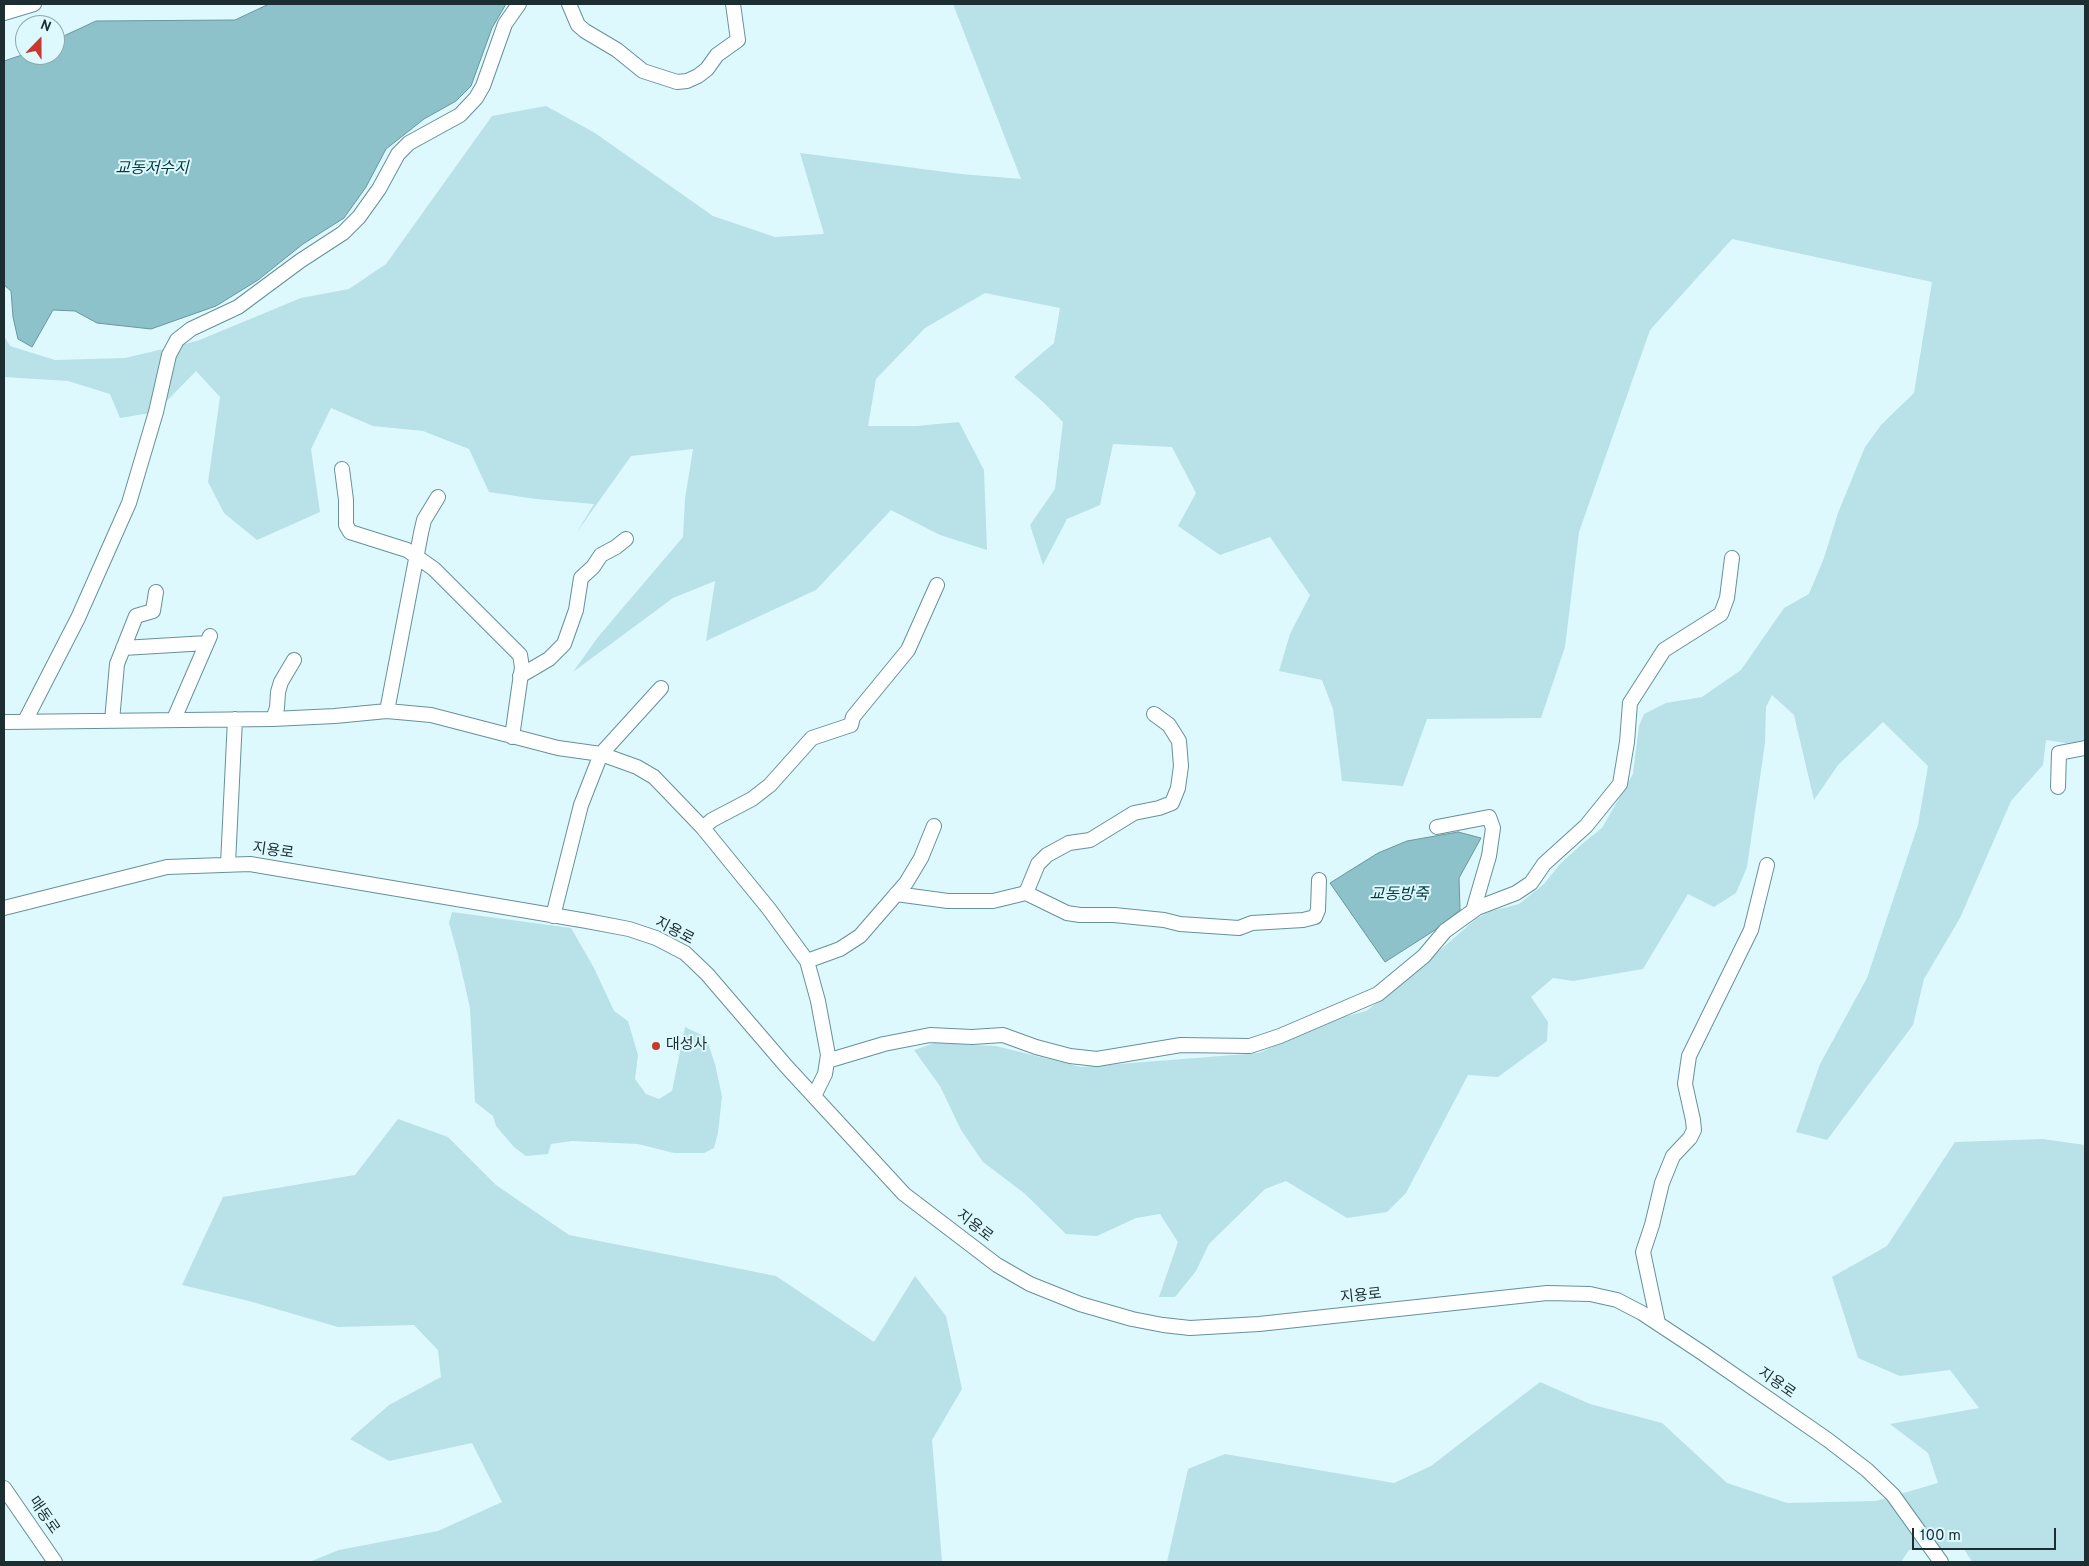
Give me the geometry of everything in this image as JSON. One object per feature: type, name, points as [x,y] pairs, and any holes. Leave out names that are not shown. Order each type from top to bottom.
[{"type":"street","points":[[4,14],[34,4]]},
{"type":"street","points":[[24,721],[78,618],[129,504],[154,420],[169,355],[177,340],[191,329],[238,307],[343,232],[360,217],[379,189],[398,154],[409,143],[460,115],[476,98],[483,86],[505,24],[519,4]]},
{"type":"street","points":[[569,4],[578,25],[585,32],[617,50],[643,71],[677,82],[687,81],[698,76],[707,69],[717,55],[738,40],[733,4]]},
{"type":"street","points":[[342,469],[346,500],[346,525],[350,532],[408,550],[417,556],[434,569],[520,655],[520,676],[512,737]]},
{"type":"street","points":[[387,711],[424,520],[438,497]]},
{"type":"street","points":[[520,676],[549,659],[564,644],[576,610],[581,578],[593,567],[600,554],[616,547],[626,539]]},
{"type":"street","points":[[827,1061],[884,1044],[930,1035],[972,1037],[1003,1035],[1036,1047],[1070,1056],[1097,1059],[1181,1045],[1250,1046],[1280,1036],[1378,994],[1424,956],[1445,931],[1478,908],[1516,894],[1531,883],[1544,864],[1586,826],[1620,784],[1627,742],[1630,703],[1664,650],[1721,614],[1727,598],[1732,558]]},
{"type":"street","points":[[703,828],[712,820],[752,799],[770,785],[812,738],[851,725],[853,717],[908,650],[937,586]]},
{"type":"street","points":[[112,721],[117,664],[122,648],[136,616],[153,611],[156,592]]},
{"type":"street","points":[[122,648],[209,640],[174,719]]},
{"type":"street","points":[[273,719],[278,708],[278,692],[281,682],[294,660]]},
{"type":"street","points":[[553,916],[581,805],[601,754],[661,688]]},
{"type":"street","points":[[4,722],[273,719],[387,711],[432,716],[558,748],[601,754],[637,767],[654,777],[703,828],[769,909],[807,961],[818,1001],[828,1055],[825,1074],[814,1096]]},
{"type":"street","points":[[1026,893],[1038,864],[1047,855],[1069,843],[1090,840],[1134,813],[1159,808],[1172,803],[1178,788],[1181,766],[1179,741],[1169,725],[1154,714]]},
{"type":"street","points":[[228,864],[235,719]]},
{"type":"street","points":[[2058,787],[2059,753],[2085,748]]},
{"type":"street","points":[[1437,827],[1489,817],[1493,828],[1488,856],[1473,911]]},
{"type":"street","points":[[807,961],[840,949],[860,936],[906,883],[921,858],[934,826]]},
{"type":"street","name":"지용로","points":[[4,908],[167,867],[250,864],[629,929],[656,938],[685,953],[707,974],[786,1066],[904,1194],[997,1265],[1030,1284],[1071,1300],[1132,1319],[1190,1328],[1259,1324],[1547,1293],[1590,1294],[1617,1300],[1658,1323],[1828,1440],[1866,1470],[1893,1495],[1942,1562]]},
{"type":"street","points":[[1658,1323],[1643,1252],[1652,1225],[1662,1183],[1673,1156],[1690,1138],[1694,1130],[1685,1084],[1689,1056],[1751,930],[1766,865]]},
{"type":"street","points":[[896,894],[948,901],[993,901],[1026,893],[1067,913],[1114,915],[1164,920],[1180,924],[1239,928],[1252,923],[1303,920],[1315,917],[1318,910],[1319,880]]},
{"type":"street","name":"매동로","points":[[4,1488],[55,1562]]},
{"type":"shaded area","points":[[953,4],[2085,4],[2085,746],[2046,740],[2043,765],[2011,801],[1960,918],[1924,979],[1913,1025],[1827,1140],[1796,1132],[1820,1064],[1867,978],[1918,825],[1928,766],[1883,722],[1838,765],[1814,800],[1794,715],[1772,695],[1766,707],[1765,743],[1747,867],[1736,893],[1714,907],[1688,894],[1643,969],[1573,981],[1553,978],[1531,997],[1548,1022],[1547,1041],[1498,1077],[1468,1075],[1406,1193],[1387,1212],[1347,1218],[1286,1181],[1265,1189],[1209,1244],[1196,1271],[1175,1297],[1159,1297],[1178,1242],[1160,1214],[1136,1218],[1097,1236],[1066,1234],[1024,1193],[983,1162],[961,1130],[940,1086],[914,1050],[935,1043],[996,1046],[1081,1067],[1259,1053],[1332,1020],[1366,1011],[1400,985],[1477,918],[1491,911],[1519,904],[1544,884],[1560,864],[1602,828],[1633,774],[1639,726],[1644,714],[1666,703],[1702,697],[1741,670],[1784,608],[1809,594],[1824,558],[1838,513],[1865,447],[1881,425],[1914,393],[1932,282],[1732,239],[1650,330],[1579,532],[1565,647],[1541,718],[1427,719],[1403,786],[1342,781],[1333,709],[1322,680],[1279,671],[1290,634],[1310,595],[1270,537],[1220,555],[1178,526],[1196,493],[1172,447],[1113,444],[1100,505],[1067,519],[1043,565],[1030,525],[1055,489],[1063,422],[1014,377],[1054,343],[1060,308],[985,293],[925,328],[876,379],[868,426],[916,426],[959,422],[984,470],[987,550],[940,535],[891,510],[816,590],[706,641],[715,581],[673,598],[573,672],[598,637],[683,537],[685,499],[693,449],[631,456],[577,532],[594,504],[536,499],[489,492],[469,449],[423,431],[373,426],[331,408],[311,449],[320,512],[257,540],[224,513],[208,482],[220,397],[196,371],[156,412],[120,418],[110,394],[68,381],[4,377],[4,336],[10,346],[55,360],[125,358],[197,341],[301,298],[349,289],[386,264],[492,116],[546,106],[595,133],[713,216],[775,237],[824,234],[800,153],[961,174],[1021,179]]},
{"type":"shaded area","points":[[452,912],[571,928],[594,968],[614,1011],[628,1021],[638,1055],[635,1079],[646,1094],[659,1099],[672,1091],[685,1027],[706,1037],[715,1064],[722,1096],[718,1133],[714,1148],[704,1153],[674,1153],[638,1144],[572,1141],[551,1144],[548,1154],[526,1156],[514,1147],[496,1126],[493,1116],[475,1102],[470,1008],[449,923]]},
{"type":"shaded area","points":[[398,1119],[448,1137],[496,1185],[569,1235],[776,1276],[874,1342],[915,1276],[946,1316],[962,1389],[932,1440],[942,1561],[944,1562],[309,1562],[339,1550],[438,1531],[502,1502],[472,1443],[389,1461],[350,1439],[389,1405],[441,1377],[438,1350],[414,1325],[338,1327],[249,1301],[182,1285],[223,1197],[355,1175]]},
{"type":"shaded area","points":[[2043,1139],[2085,1145],[2085,1562],[1972,1562],[1964,1549],[1909,1550],[1901,1562],[1167,1562],[1188,1469],[1225,1454],[1394,1483],[1431,1466],[1540,1382],[1590,1404],[1662,1423],[1727,1483],[1787,1503],[1876,1501],[1938,1483],[1928,1453],[1890,1424],[1979,1408],[1950,1370],[1900,1376],[1858,1358],[1832,1277],[1887,1246],[1955,1142]]},
{"type":"water","name":"교동저수지","points":[[269,4],[506,4],[492,28],[471,86],[456,101],[424,119],[386,149],[366,187],[344,218],[303,244],[258,280],[216,306],[151,329],[97,323],[75,311],[53,310],[32,347],[18,339],[13,317],[11,291],[4,285],[4,61],[15,57],[15,65],[65,65],[65,35],[96,21],[235,20]]},
{"type":"water","name":"교동방죽","points":[[1458,832],[1481,838],[1459,878],[1460,910],[1435,930],[1385,962],[1330,883],[1378,853],[1407,841]]},
{"type":"place","name":"대성사","points":[[656,1046]]}]
